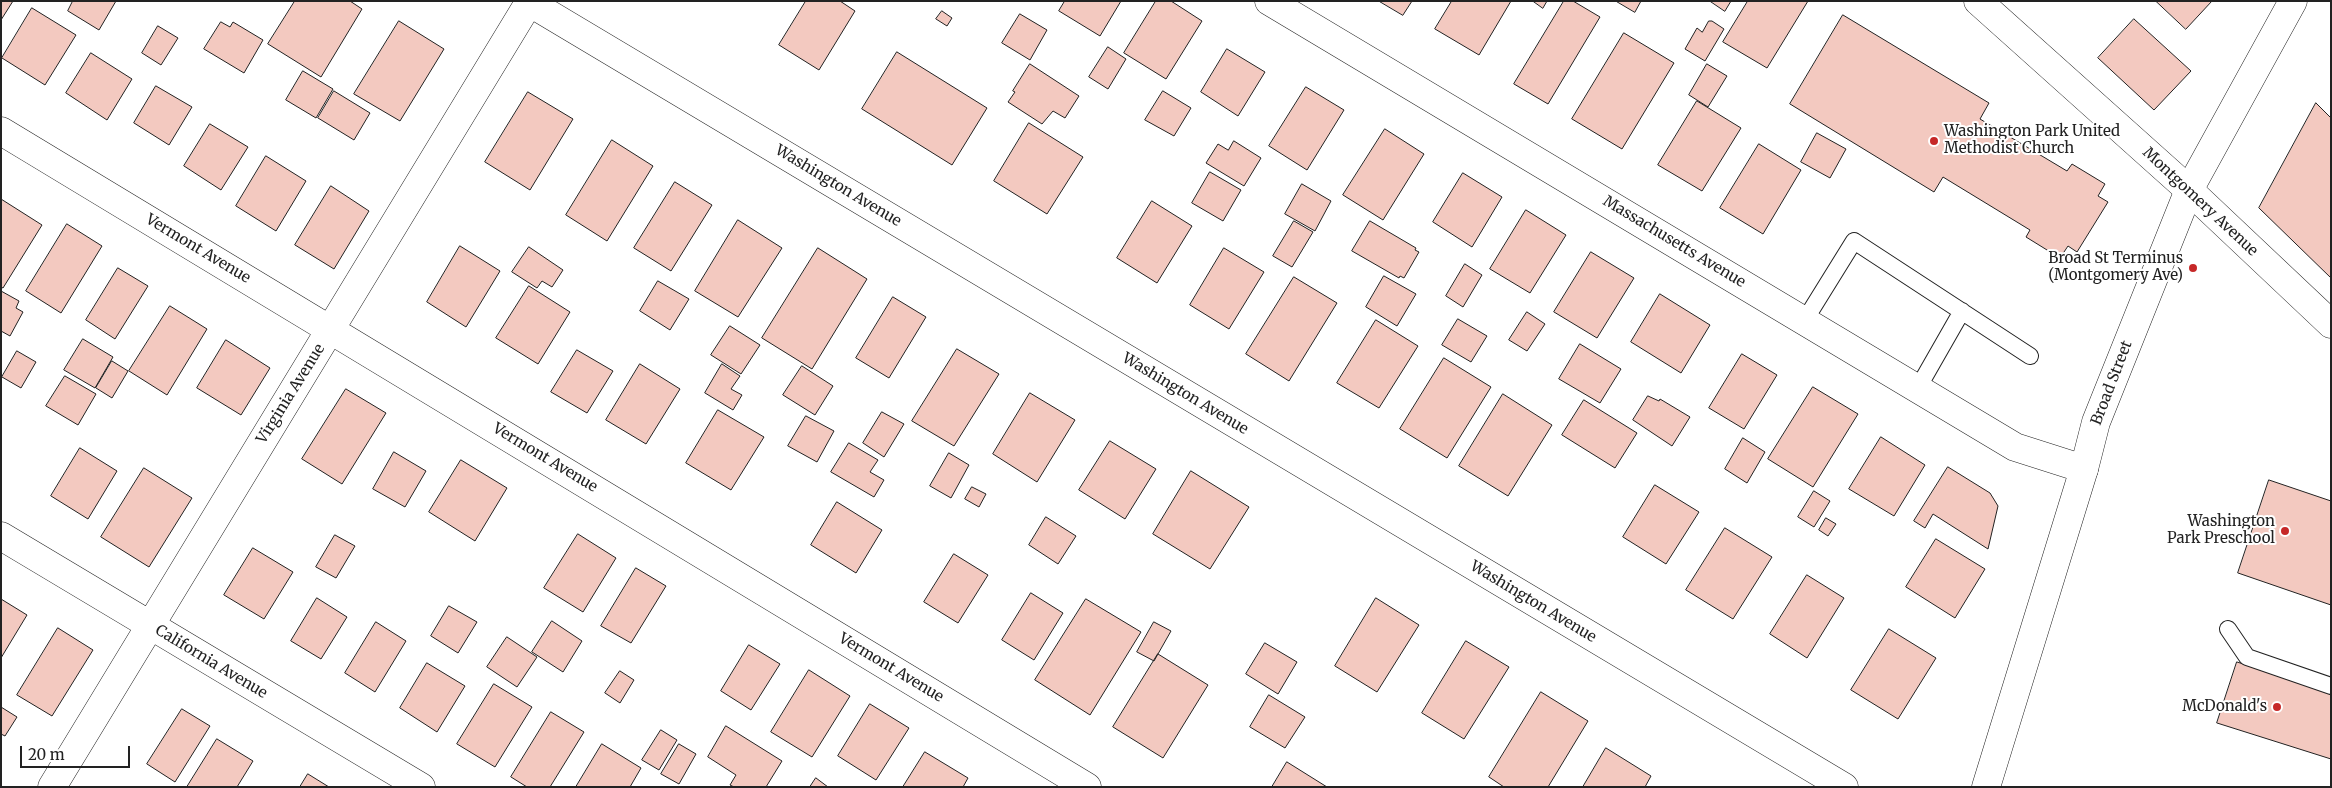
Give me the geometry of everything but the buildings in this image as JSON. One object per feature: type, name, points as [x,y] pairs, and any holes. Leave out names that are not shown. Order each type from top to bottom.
[{"type":"street","name":"Massachusetts Avenue","points":[[1269,1],[2015,447],[2084,468]]},
{"type":"street","points":[[1963,1],[2007,27]]},
{"type":"street","name":"Montgomery Avenue","points":[[1978,1],[2189,190],[2331,324]]},
{"type":"street","name":"Broad Street","points":[[1986,787],[2084,468],[2096,422],[2189,190],[2293,1]]},
{"type":"street","name":"Virginia Avenue","points":[[52,787],[529,2]]},
{"type":"street","name":"Washington Avenue","points":[[529,2],[1844,787]]},
{"type":"street","name":"Vermont Avenue","points":[[1,131],[332,329],[1087,787]]},
{"type":"street","name":"California Avenue","points":[[1,536],[421,787]]},
{"type":"lane","points":[[1805,320],[1854,241],[2030,356]]},
{"type":"lane","points":[[1918,388],[1962,311]]},
{"type":"lane","points":[[2228,629],[2247,657],[2331,686]]},
{"type":"place","name":"Washington Park United Methodist Church","points":[[1934,141]]},
{"type":"place","name":"Broad St Terminus (Montgomery Ave)","points":[[2193,268]]},
{"type":"place","name":"Washington Park Preschool","points":[[2285,531]]},
{"type":"place","name":"McDonald's","points":[[2277,707]]}]
